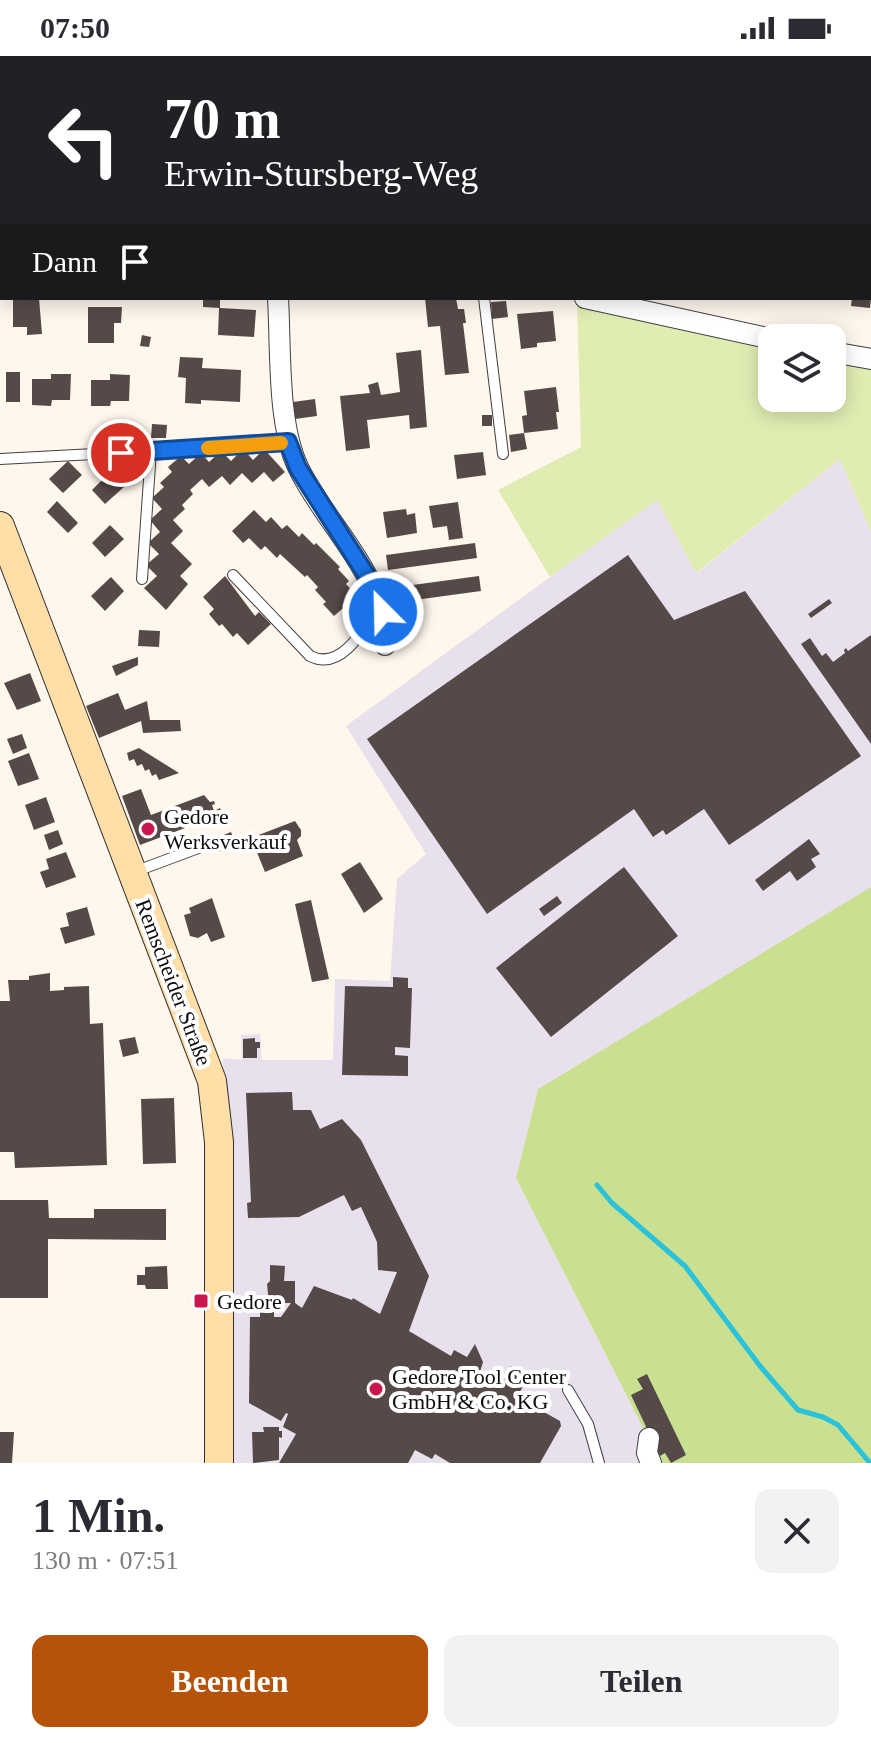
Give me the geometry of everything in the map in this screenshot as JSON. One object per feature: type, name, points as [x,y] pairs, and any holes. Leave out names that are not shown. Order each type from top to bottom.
[{"type":"main road","name":"Remscheider Straße","points":[[0,526],[212,1081],[219,1142],[219,1463]]},
{"type":"street","points":[[278,300],[288,442],[298,468],[369,579],[380,603],[385,645]]},
{"type":"street","points":[[602,300],[668,308],[758,335]]},
{"type":"street","points":[[846,355],[871,359]]},
{"type":"street","points":[[649,1438],[647,1453],[651,1463]]},
{"type":"lane","points":[[484,300],[503,454]]},
{"type":"lane","points":[[0,459],[288,442]]},
{"type":"lane","points":[[142,579],[151,451]]},
{"type":"lane","points":[[233,575],[310,656],[318,660],[326,661],[336,656],[358,639],[380,603]]},
{"type":"lane","points":[[132,873],[201,847]]},
{"type":"lane","points":[[568,1390],[588,1424],[599,1463]]},
{"type":"shaded area","points":[[840,459],[871,532],[871,887],[538,1089],[516,1178],[661,1463],[227,1463],[223,1058],[242,1060],[241,1035],[260,1034],[262,1060],[333,1060],[335,979],[390,981],[397,879],[426,854],[346,726],[657,499],[697,573]]},
{"type":"green space","points":[[577,301],[758,343],[758,412],[846,412],[846,362],[871,366],[871,532],[840,459],[696,573],[657,500],[550,577],[498,490],[581,447]]},
{"type":"green space","points":[[871,887],[871,1463],[661,1463],[516,1178],[538,1089]]},
{"type":"building","points":[[13,300],[39,300],[42,334],[27,335],[27,327],[13,327]]},
{"type":"building","points":[[203,300],[220,300],[220,308],[256,310],[254,337],[218,335],[219,308],[203,307]]},
{"type":"building","points":[[425,300],[456,300],[458,309],[464,309],[469,373],[445,375],[440,326],[428,327]]},
{"type":"building","points":[[852,300],[871,300],[870,308],[851,306]]},
{"type":"building","points":[[506,301],[508,317],[492,319],[491,302]]},
{"type":"building","points":[[88,307],[122,307],[121,323],[114,323],[114,343],[88,343]]},
{"type":"building","points":[[553,311],[556,341],[521,349],[517,314]]},
{"type":"building","points":[[142,335],[151,337],[149,347],[140,346]]},
{"type":"building","points":[[421,350],[427,427],[410,429],[409,415],[367,420],[370,448],[346,451],[340,396],[370,393],[368,385],[378,382],[381,395],[400,392],[396,353]]},
{"type":"building","points":[[180,357],[203,358],[202,368],[241,370],[240,402],[201,400],[201,404],[185,403],[186,378],[178,377]]},
{"type":"building","points":[[6,372],[20,372],[20,402],[6,402]]},
{"type":"building","points":[[51,374],[71,374],[70,400],[52,400],[51,406],[32,405],[32,379],[51,379]]},
{"type":"building","points":[[110,374],[130,375],[129,401],[111,401],[110,406],[91,406],[91,380],[110,380]]},
{"type":"building","points":[[556,387],[558,429],[524,433],[522,416],[527,415],[524,391]]},
{"type":"building","points":[[315,399],[317,416],[295,419],[293,402]]},
{"type":"building","points":[[482,415],[492,415],[492,426],[482,426]]},
{"type":"building","points":[[152,424],[167,425],[166,438],[151,438]]},
{"type":"building","points":[[524,433],[527,449],[511,452],[509,435]]},
{"type":"building","points":[[243,449],[253,460],[264,449],[285,472],[273,482],[264,472],[252,483],[242,473],[230,485],[222,476],[209,487],[202,479],[190,490],[193,494],[182,505],[185,509],[173,520],[183,531],[171,543],[192,564],[180,576],[188,584],[166,610],[144,588],[157,576],[146,565],[159,554],[148,543],[160,532],[150,520],[162,509],[152,498],[164,487],[160,483],[172,472],[168,467],[181,456],[189,464],[201,453],[209,462],[221,451],[231,461]]},
{"type":"building","points":[[483,452],[486,475],[457,479],[454,455]]},
{"type":"building","points":[[68,461],[82,475],[63,493],[49,479]]},
{"type":"building","points":[[111,471],[125,486],[105,504],[92,490]]},
{"type":"building","points":[[57,501],[78,523],[68,533],[47,512]]},
{"type":"building","points":[[458,502],[463,538],[449,540],[447,526],[433,528],[429,506]]},
{"type":"building","points":[[406,509],[407,515],[415,513],[417,533],[387,538],[383,512]]},
{"type":"building","points":[[254,510],[266,522],[271,517],[282,529],[287,525],[299,537],[302,533],[314,545],[316,543],[340,567],[338,569],[349,581],[346,584],[357,596],[334,616],[315,590],[318,587],[307,575],[305,577],[280,554],[277,558],[265,546],[261,550],[249,538],[243,543],[232,531]]},
{"type":"building","points":[[110,525],[124,539],[105,557],[92,543]]},
{"type":"building","points":[[475,543],[477,558],[388,570],[386,555]]},
{"type":"building","points":[[628,555],[674,620],[745,591],[861,756],[729,845],[704,809],[666,835],[663,830],[653,837],[634,809],[487,914],[367,739]]},
{"type":"building","points":[[225,576],[255,616],[259,612],[271,624],[248,645],[237,633],[233,637],[222,624],[219,626],[209,614],[214,609],[203,597]]},
{"type":"building","points":[[479,576],[481,591],[400,602],[398,587]]},
{"type":"building","points":[[111,577],[124,591],[105,611],[91,596]]},
{"type":"building","points":[[829,599],[832,603],[811,618],[808,614]]},
{"type":"building","points":[[139,630],[160,631],[159,647],[138,646]]},
{"type":"building","points":[[871,635],[871,744],[801,644],[810,638],[822,656],[826,653],[833,662],[845,653],[846,648],[848,651]]},
{"type":"building","points":[[138,657],[138,665],[116,676],[112,666]]},
{"type":"building","points":[[30,673],[41,701],[17,710],[4,683]]},
{"type":"building","points":[[118,693],[125,710],[147,701],[150,720],[180,720],[181,731],[143,733],[141,721],[99,738],[86,706]]},
{"type":"building","points":[[22,734],[27,748],[13,754],[7,739]]},
{"type":"building","points":[[139,748],[179,773],[159,780],[156,774],[152,776],[142,764],[137,766],[134,759],[129,761],[127,753]]},
{"type":"building","points":[[29,753],[39,779],[18,786],[8,761]]},
{"type":"building","points":[[141,789],[151,815],[204,795],[210,802],[214,801],[214,811],[220,808],[222,814],[140,845],[122,796]]},
{"type":"building","points":[[46,797],[55,822],[34,830],[25,805]]},
{"type":"building","points":[[295,821],[301,830],[297,840],[303,856],[265,872],[251,838]]},
{"type":"building","points":[[58,830],[63,844],[49,850],[44,835]]},
{"type":"building","points":[[231,832],[236,846],[219,852],[214,839]]},
{"type":"building","points":[[809,839],[820,854],[811,859],[816,867],[797,881],[790,871],[763,891],[755,880]]},
{"type":"building","points":[[66,852],[76,877],[46,888],[40,872],[49,869],[46,859]]},
{"type":"building","points":[[360,862],[383,899],[364,913],[341,874]]},
{"type":"building","points":[[624,867],[678,936],[551,1037],[496,968]]},
{"type":"building","points":[[557,896],[562,903],[544,916],[539,909]]},
{"type":"building","points":[[212,898],[225,937],[211,942],[207,933],[198,938],[190,936],[184,915],[191,913],[189,908]]},
{"type":"building","points":[[311,900],[329,979],[312,982],[295,904]]},
{"type":"building","points":[[87,907],[95,935],[65,944],[60,928],[69,926],[66,913]]},
{"type":"building","points":[[50,973],[50,991],[89,986],[90,1024],[103,1023],[107,1165],[15,1168],[14,1152],[0,1152],[0,1001],[10,1001],[8,980],[29,980],[29,976]]},
{"type":"building","points":[[393,977],[408,978],[408,988],[412,988],[410,1048],[395,1047],[395,1055],[408,1056],[408,1076],[342,1075],[345,986],[393,987]]},
{"type":"building","points":[[135,1037],[139,1053],[123,1057],[119,1040]]},
{"type":"building","points":[[255,1038],[255,1042],[260,1042],[257,1058],[243,1058],[243,1039]]},
{"type":"building","points":[[292,1092],[293,1110],[311,1110],[320,1129],[342,1119],[361,1140],[429,1276],[409,1331],[451,1356],[454,1350],[467,1357],[475,1344],[483,1362],[479,1375],[499,1387],[511,1366],[529,1376],[517,1397],[560,1421],[561,1426],[540,1463],[450,1463],[435,1454],[432,1459],[415,1450],[408,1463],[279,1463],[296,1434],[283,1427],[288,1414],[281,1421],[249,1403],[250,1317],[260,1317],[260,1310],[274,1310],[274,1317],[281,1317],[291,1303],[269,1303],[267,1284],[270,1281],[270,1265],[285,1266],[284,1281],[295,1281],[295,1303],[302,1308],[314,1286],[353,1298],[380,1314],[397,1272],[378,1270],[377,1242],[361,1207],[352,1211],[344,1195],[299,1217],[248,1218],[247,1203],[251,1202],[246,1093]]},
{"type":"building","points":[[174,1098],[176,1163],[143,1164],[141,1099]]},
{"type":"building","points":[[0,1200],[48,1200],[49,1218],[94,1218],[94,1209],[166,1209],[166,1240],[48,1239],[48,1298],[0,1298]]},
{"type":"building","points":[[167,1266],[168,1289],[146,1289],[145,1285],[137,1285],[137,1275],[145,1275],[145,1267]]},
{"type":"building","points":[[647,1374],[686,1455],[671,1463],[665,1453],[660,1456],[631,1395],[643,1389],[637,1379]]},
{"type":"building","points":[[263,1427],[279,1427],[282,1431],[279,1460],[253,1463],[252,1432],[264,1432]]},
{"type":"building","points":[[0,1432],[14,1432],[12,1463],[0,1463]]},
{"type":"waterway","points":[[597,1185],[612,1203],[685,1266],[760,1366],[798,1410],[838,1425],[870,1463]]},
{"type":"slow traffic","points":[[208,448],[281,443]]},
{"type":"place","name":"Gedore Werksverkauf","points":[[148,829]]},
{"type":"place","name":"Gedore","points":[[201,1301]]},
{"type":"place","name":"Gedore Tool Center GmbH & Co. KG","points":[[376,1389]]},
{"type":"route","points":[[121,453],[288,442],[298,468],[369,579],[383,612]]}]
